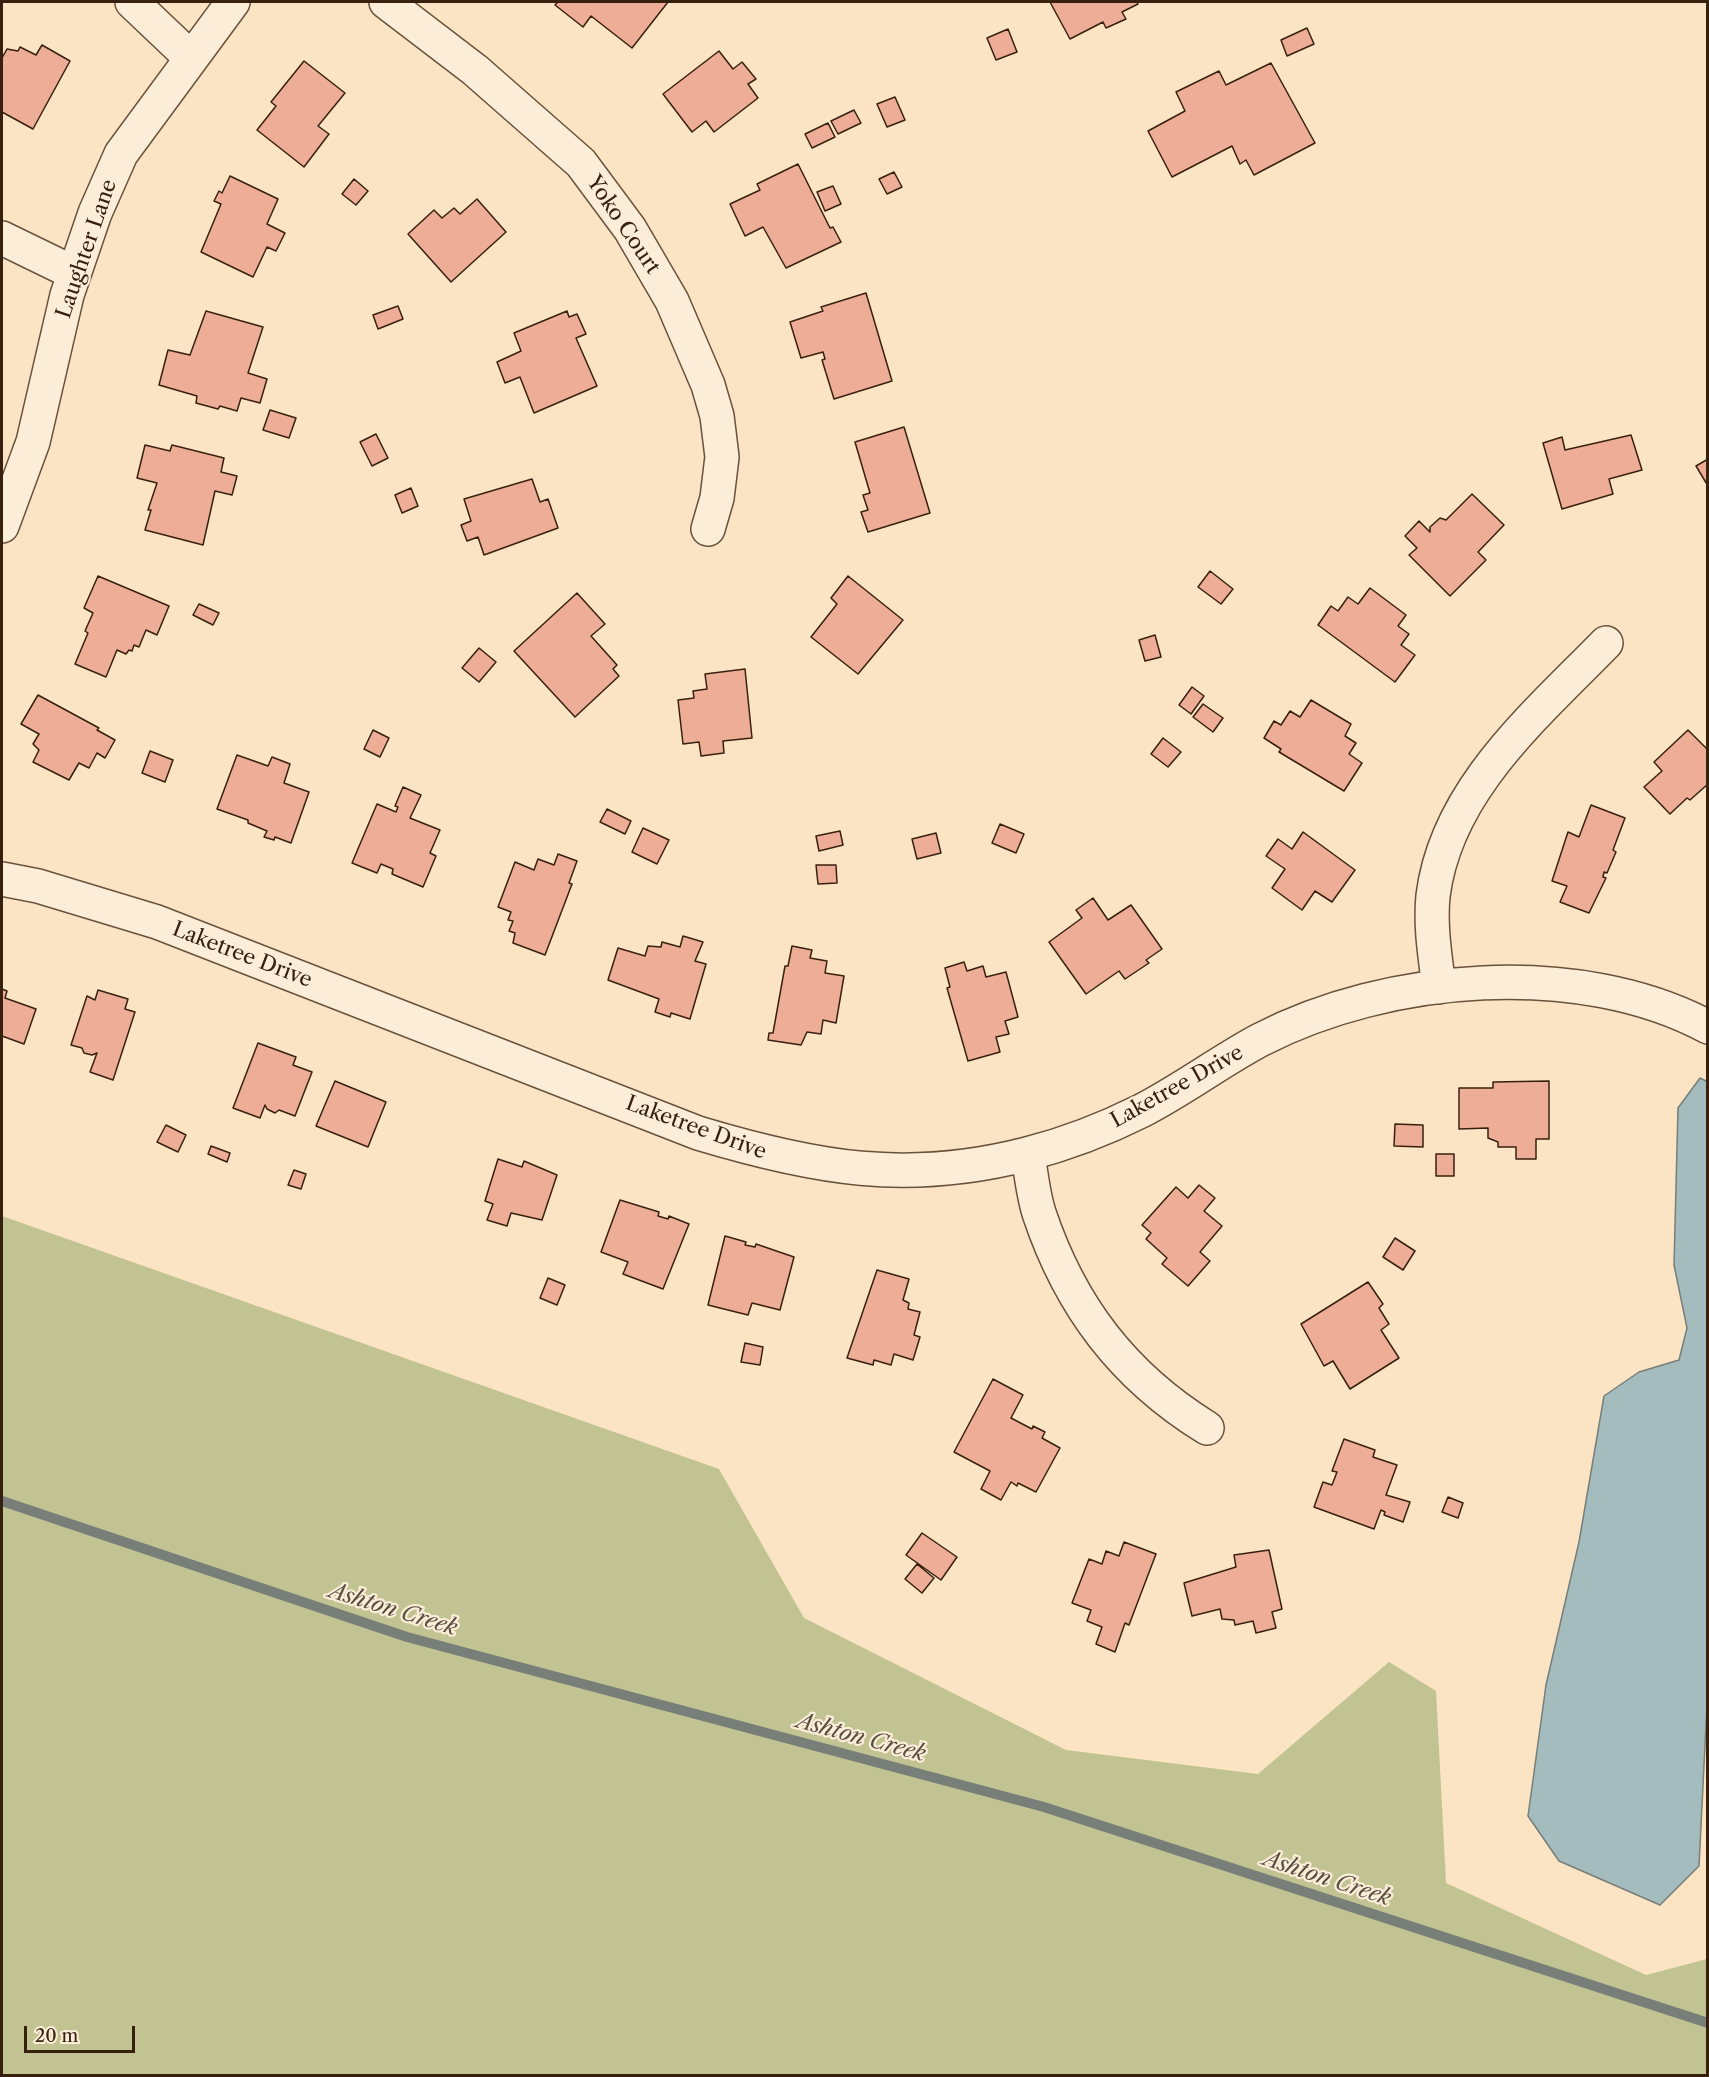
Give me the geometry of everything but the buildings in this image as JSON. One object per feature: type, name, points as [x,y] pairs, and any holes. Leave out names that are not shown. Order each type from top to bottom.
[{"type":"street","points":[[132,2],[191,58]]},
{"type":"street","name":"Laughter Lane","points":[[2,526],[33,442],[74,273],[95,213],[121,154],[233,2]]},
{"type":"street","name":"Yoko Court","points":[[386,2],[475,70],[581,163],[630,229],[672,301],[708,385],[717,416],[722,457],[717,498],[708,528]]},
{"type":"street","points":[[2,238],[74,273]]},
{"type":"street","points":[[1439,987],[1432,941],[1433,895],[1443,850],[1466,800],[1522,729],[1606,643]]},
{"type":"street","name":"Laketree Drive","points":[[2,879],[38,886],[157,922],[698,1133],[772,1155],[849,1169],[906,1171],[974,1166],[1028,1154],[1080,1138],[1143,1110],[1261,1040],[1324,1013],[1391,994],[1439,987],[1529,983],[1586,989],[1643,1002],[1686,1016],[1707,1027]]},
{"type":"street","points":[[1028,1154],[1039,1210],[1058,1264],[1086,1314],[1128,1368],[1171,1406],[1207,1428]]},
{"type":"green space","points":[[2,1216],[719,1469],[804,1618],[1066,1750],[1258,1774],[1389,1662],[1436,1691],[1446,1883],[1646,1975],[1707,1959],[1707,2075],[2,2075]]},
{"type":"water","points":[[1700,1078],[1708,1082],[1708,1685],[1699,1866],[1660,1905],[1559,1861],[1528,1816],[1546,1685],[1579,1542],[1604,1396],[1639,1372],[1679,1360],[1687,1328],[1674,1265],[1678,1108]]},
{"type":"waterway","name":"Ashton Creek","points":[[2,1501],[407,1637],[1044,1807],[1708,2023]]}]
